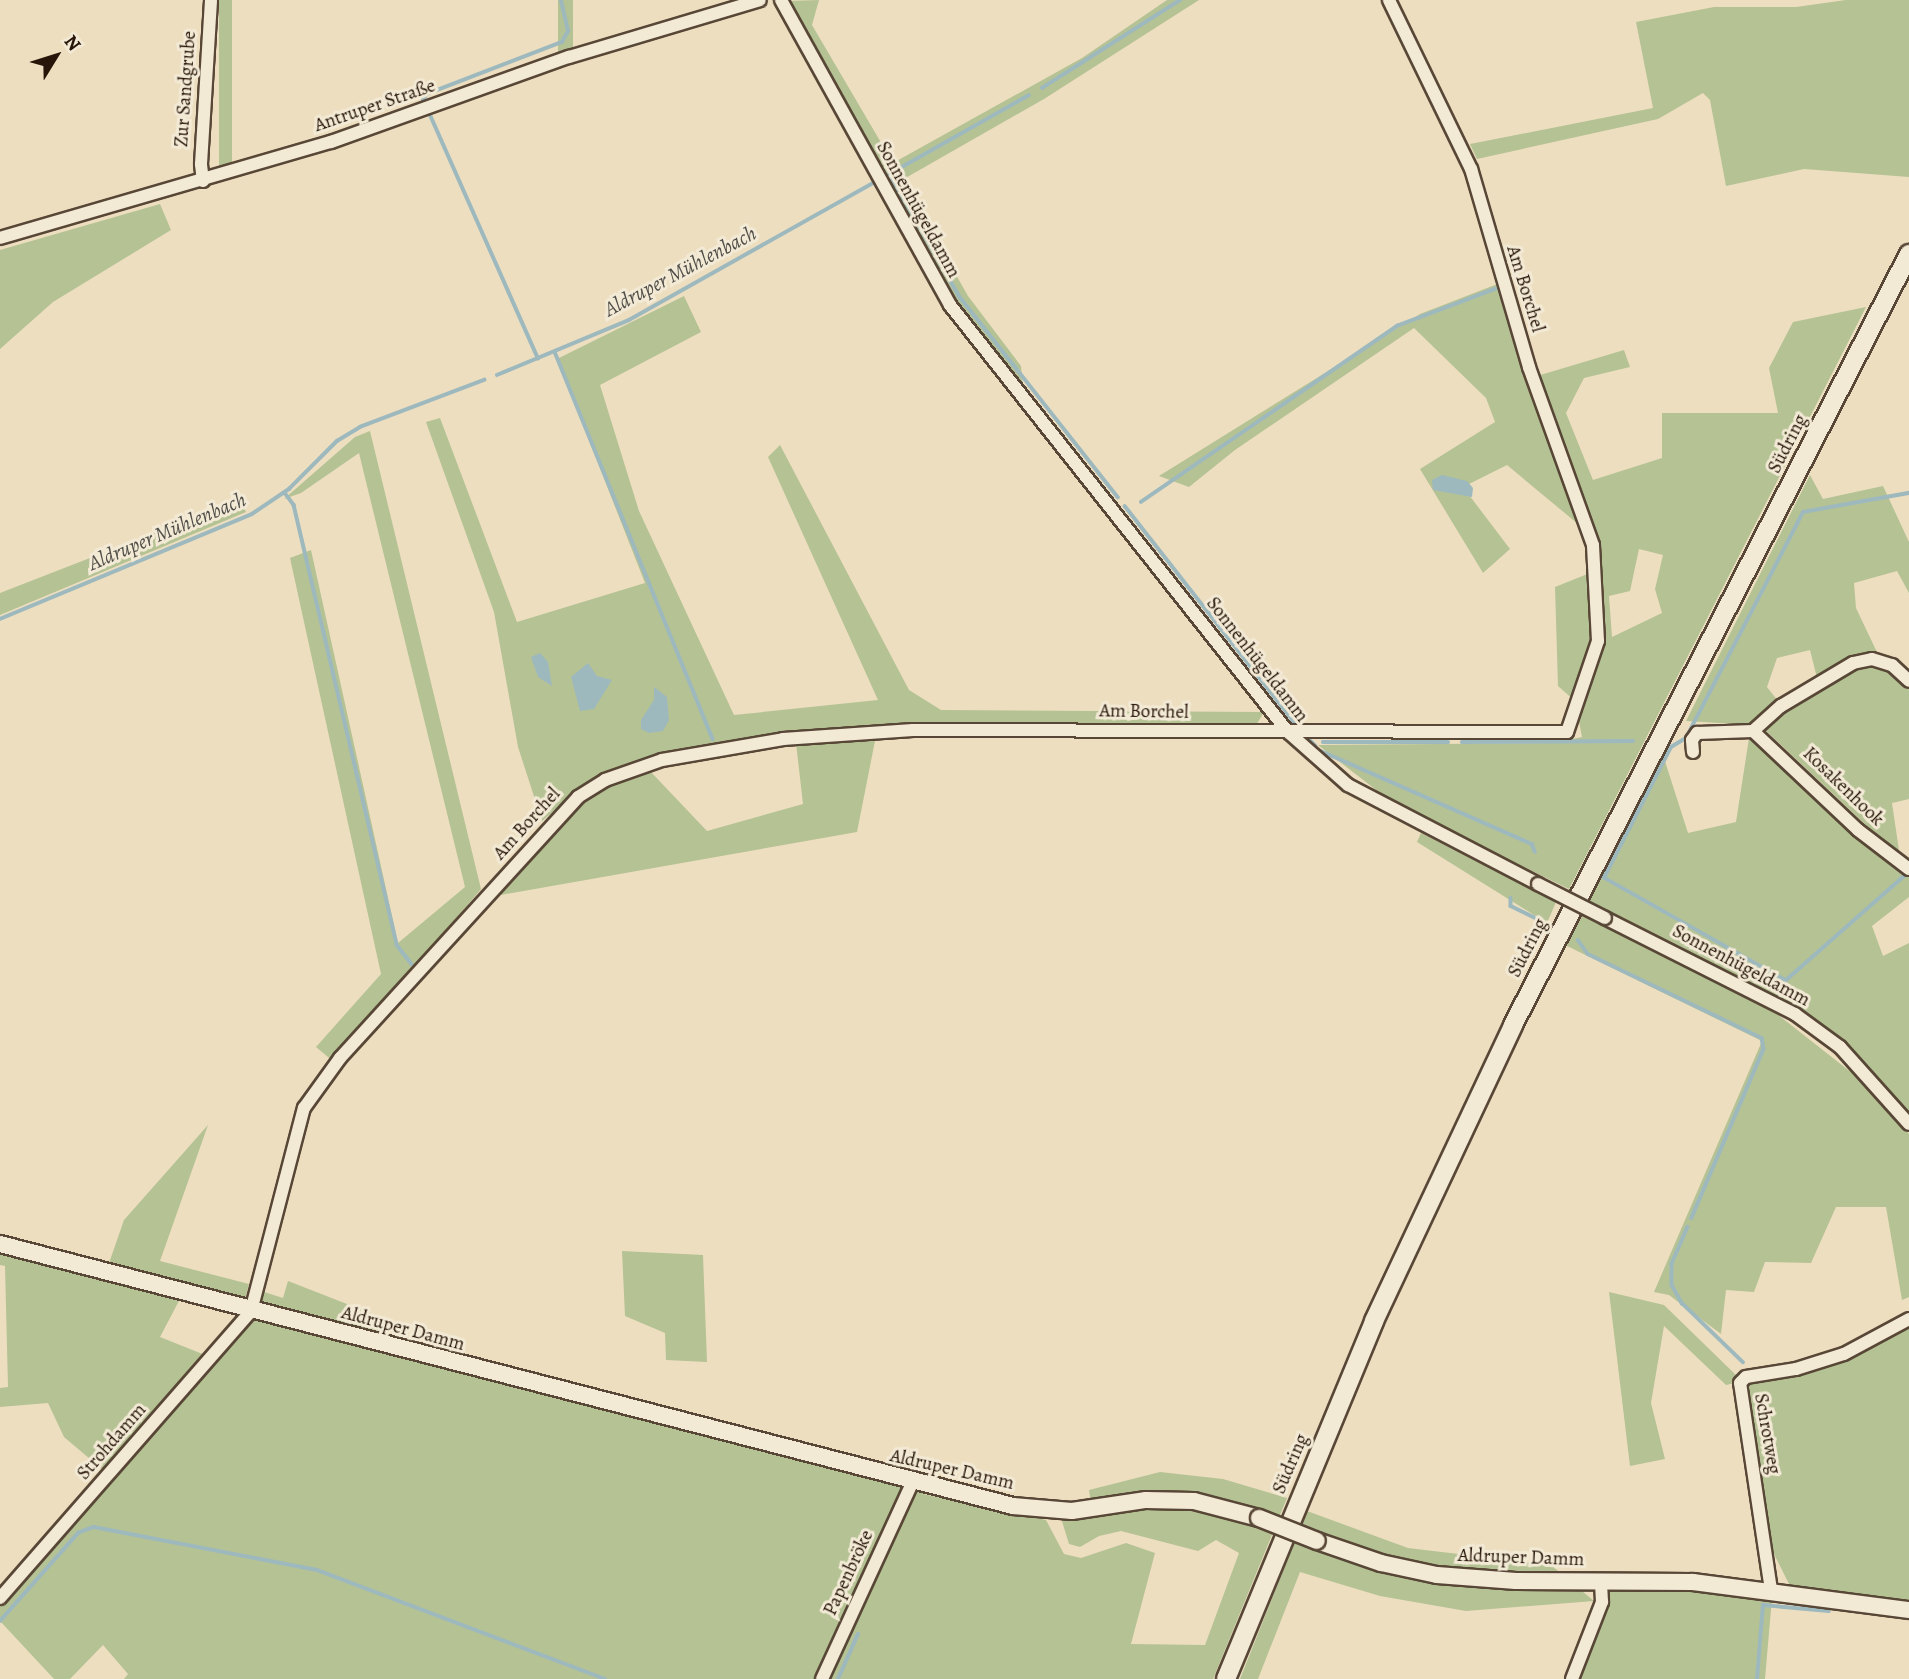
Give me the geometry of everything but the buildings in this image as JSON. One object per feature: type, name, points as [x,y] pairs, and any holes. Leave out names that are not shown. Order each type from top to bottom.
[{"type":"main road","name":"Südring","points":[[1226,1679],[1374,1321],[1513,1025],[1909,254]]},
{"type":"street","name":"Zur Sandgrube","points":[[203,181],[201,164],[211,0]]},
{"type":"street","name":"Antruper Straße","points":[[0,238],[203,181],[427,108],[569,57],[760,0]]},
{"type":"street","name":"Sonnenhügeldamm","points":[[781,0],[950,305],[1287,732],[1348,785],[1795,1014],[1840,1047],[1909,1124]]},
{"type":"street","name":"Am Borchel","points":[[251,1311],[304,1108],[340,1058],[569,806],[605,780],[662,760],[809,737],[913,730],[1567,732],[1598,641],[1596,564],[1589,528],[1529,367],[1471,169],[1389,0]]},
{"type":"street","points":[[1693,752],[1692,740],[1697,733],[1753,731],[1781,706],[1853,663],[1872,659],[1892,665],[1909,681]]},
{"type":"street","name":"Kosakenhook","points":[[1753,731],[1858,830],[1909,869]]},
{"type":"street","name":"Aldruper Damm","points":[[0,1244],[912,1483],[1013,1506],[1072,1511],[1146,1500],[1194,1502],[1259,1518],[1381,1563],[1437,1575],[1516,1581],[1601,1581],[1771,1590],[1909,1610]]},
{"type":"street","name":"Strohdamm","points":[[0,1598],[251,1311]]},
{"type":"street","name":"Schrotweg","points":[[1771,1590],[1740,1383],[1746,1377],[1796,1369],[1844,1354],[1879,1339],[1909,1319]]},
{"type":"street","name":"Papenbröke","points":[[822,1679],[912,1483]]},
{"type":"street","points":[[1572,1679],[1602,1602],[1601,1581]]},
{"type":"green space","points":[[219,0],[232,0],[232,168],[219,168]]},
{"type":"green space","points":[[558,0],[573,0],[573,52],[558,52]]},
{"type":"green space","points":[[819,0],[812,25],[893,163],[1082,58],[1167,0],[1199,0],[1044,99],[902,180],[968,296],[1021,366],[1023,390],[957,304],[787,1]]},
{"type":"green space","points":[[1846,0],[1909,0],[1909,177],[1804,169],[1726,186],[1710,100],[1703,93],[1658,119],[1477,159],[1470,144],[1653,108],[1636,22],[1714,7],[1796,7]]},
{"type":"green space","points":[[160,204],[171,230],[53,302],[0,349],[0,250]]},
{"type":"green space","points":[[1500,283],[1527,379],[1624,350],[1630,367],[1584,378],[1566,413],[1593,480],[1662,458],[1662,413],[1778,413],[1769,368],[1793,322],[1866,307],[1569,889],[1393,803],[1318,745],[1554,743],[1582,737],[1575,701],[1558,686],[1555,587],[1590,573],[1584,529],[1507,465],[1463,487],[1510,549],[1483,573],[1420,469],[1495,422],[1486,398],[1414,328],[1235,450],[1189,487],[1159,476],[1420,314]],"holes":[[[1639,549],[1663,555],[1655,589],[1662,613],[1612,637],[1609,596],[1630,591]]]},
{"type":"green space","points":[[684,296],[701,332],[600,385],[639,511],[734,715],[878,700],[768,457],[780,445],[909,690],[941,710],[1264,712],[1255,727],[914,726],[663,755],[584,785],[542,821],[518,747],[494,612],[426,422],[440,418],[517,622],[645,583],[557,359]]},
{"type":"green space","points":[[370,431],[481,889],[334,1062],[316,1047],[381,974],[290,558],[311,550],[398,943],[465,887],[359,453],[301,493],[284,499],[355,437]]},
{"type":"green space","points":[[1810,475],[1823,499],[1883,486],[1909,542],[1909,593],[1897,571],[1854,583],[1856,608],[1885,669],[1909,687],[1909,799],[1892,803],[1900,857],[1763,728],[1860,662],[1858,654],[1817,678],[1810,650],[1777,658],[1767,687],[1778,701],[1751,725],[1686,721]]},
{"type":"green space","points":[[239,500],[246,512],[0,615],[0,593]]},
{"type":"green space","points":[[1749,738],[1862,842],[1909,876],[1909,897],[1872,926],[1883,956],[1909,943],[1909,1116],[1855,1055],[1799,1009],[1587,901],[1663,755],[1688,833],[1736,822]]},
{"type":"green space","points":[[875,741],[857,832],[495,896],[581,801],[606,787],[650,771],[707,831],[803,804],[796,743]]},
{"type":"green space","points":[[1421,833],[1556,902],[1547,923],[1417,842]]},
{"type":"green space","points":[[1580,914],[1777,1014],[1852,1073],[1856,1071],[1888,1105],[1909,1134],[1909,1297],[1902,1300],[1886,1207],[1836,1207],[1811,1263],[1765,1262],[1754,1292],[1726,1290],[1721,1334],[1669,1295],[1654,1292],[1762,1041],[1565,945]]},
{"type":"green space","points":[[208,1125],[160,1261],[249,1284],[244,1303],[108,1266],[124,1220]]},
{"type":"green space","points":[[622,1251],[703,1255],[707,1362],[666,1360],[665,1333],[625,1316]]},
{"type":"green space","points":[[0,1253],[181,1297],[160,1337],[205,1355],[103,1470],[64,1437],[48,1403],[0,1407],[0,1388],[8,1387],[5,1266],[0,1265]]},
{"type":"green space","points":[[288,1281],[388,1320],[384,1336],[256,1306],[261,1291],[283,1298]]},
{"type":"green space","points":[[1609,1292],[1664,1305],[1738,1377],[1735,1383],[1726,1385],[1664,1326],[1651,1403],[1665,1459],[1630,1466]]},
{"type":"green space","points":[[249,1316],[930,1478],[923,1494],[1046,1520],[1064,1554],[1081,1558],[1126,1543],[1155,1553],[1131,1644],[1205,1645],[1239,1553],[1216,1540],[1198,1551],[1121,1531],[1099,1536],[1080,1547],[1069,1544],[1061,1518],[1093,1516],[1089,1490],[1160,1472],[1223,1479],[1287,1498],[1213,1679],[124,1679],[128,1674],[103,1645],[70,1679],[54,1679],[0,1621],[0,1607],[77,1523]]},
{"type":"green space","points":[[1909,1324],[1909,1604],[1790,1586],[1771,1548],[1742,1389],[1749,1382],[1875,1346]]},
{"type":"green space","points":[[1307,1511],[1408,1548],[1551,1565],[1594,1601],[1466,1611],[1380,1596],[1300,1572],[1258,1679],[1240,1679]]},
{"type":"green space","points":[[1693,1589],[1772,1598],[1765,1679],[1578,1679],[1609,1590]]},
{"type":"water","points":[[1442,475],[1467,481],[1473,488],[1472,497],[1433,490],[1432,480]]},
{"type":"water","points":[[540,653],[548,662],[552,686],[538,677],[531,657]]},
{"type":"water","points":[[588,663],[597,676],[612,680],[594,709],[580,711],[571,677]]},
{"type":"water","points":[[654,687],[667,697],[669,720],[663,731],[649,733],[641,729],[641,720],[654,700]]},
{"type":"waterway","points":[[538,359],[423,100],[427,94],[562,42],[568,31],[561,0]]},
{"type":"waterway","name":"Aldruper Mühlenbach","points":[[1042,88],[1180,0]]},
{"type":"waterway","name":"Aldruper Mühlenbach","points":[[886,176],[1029,95]]},
{"type":"waterway","points":[[890,174],[960,297],[1118,497]]},
{"type":"waterway","name":"Aldruper Mühlenbach","points":[[497,375],[629,320],[873,183]]},
{"type":"waterway","points":[[1141,502],[1397,326],[1495,289]]},
{"type":"waterway","points":[[555,352],[713,739]]},
{"type":"waterway","name":"Aldruper Mühlenbach","points":[[0,619],[252,514],[289,489],[337,441],[360,427],[484,380]]},
{"type":"waterway","points":[[285,493],[294,505],[397,945],[412,964]]},
{"type":"waterway","points":[[1905,876],[1786,981],[1604,878],[1671,747],[1686,738],[1803,512],[1909,493]]},
{"type":"waterway","points":[[1125,506],[1299,728]]},
{"type":"waterway","points":[[1304,734],[1315,745]]},
{"type":"waterway","points":[[1462,742],[1633,741]]},
{"type":"waterway","points":[[1323,742],[1448,742]]},
{"type":"waterway","points":[[1321,751],[1532,844],[1535,851]]},
{"type":"waterway","points":[[1511,898],[1511,906],[1542,921]]},
{"type":"waterway","points":[[1578,940],[1588,954],[1762,1038],[1764,1049],[1692,1218]]},
{"type":"waterway","points":[[1688,1227],[1672,1264],[1672,1285],[1682,1303],[1743,1362]]},
{"type":"waterway","points":[[0,1621],[78,1533],[94,1527],[317,1570],[605,1679]]},
{"type":"waterway","points":[[1757,1679],[1763,1605],[1829,1611]]},
{"type":"waterway","points":[[838,1679],[858,1634]]}]
